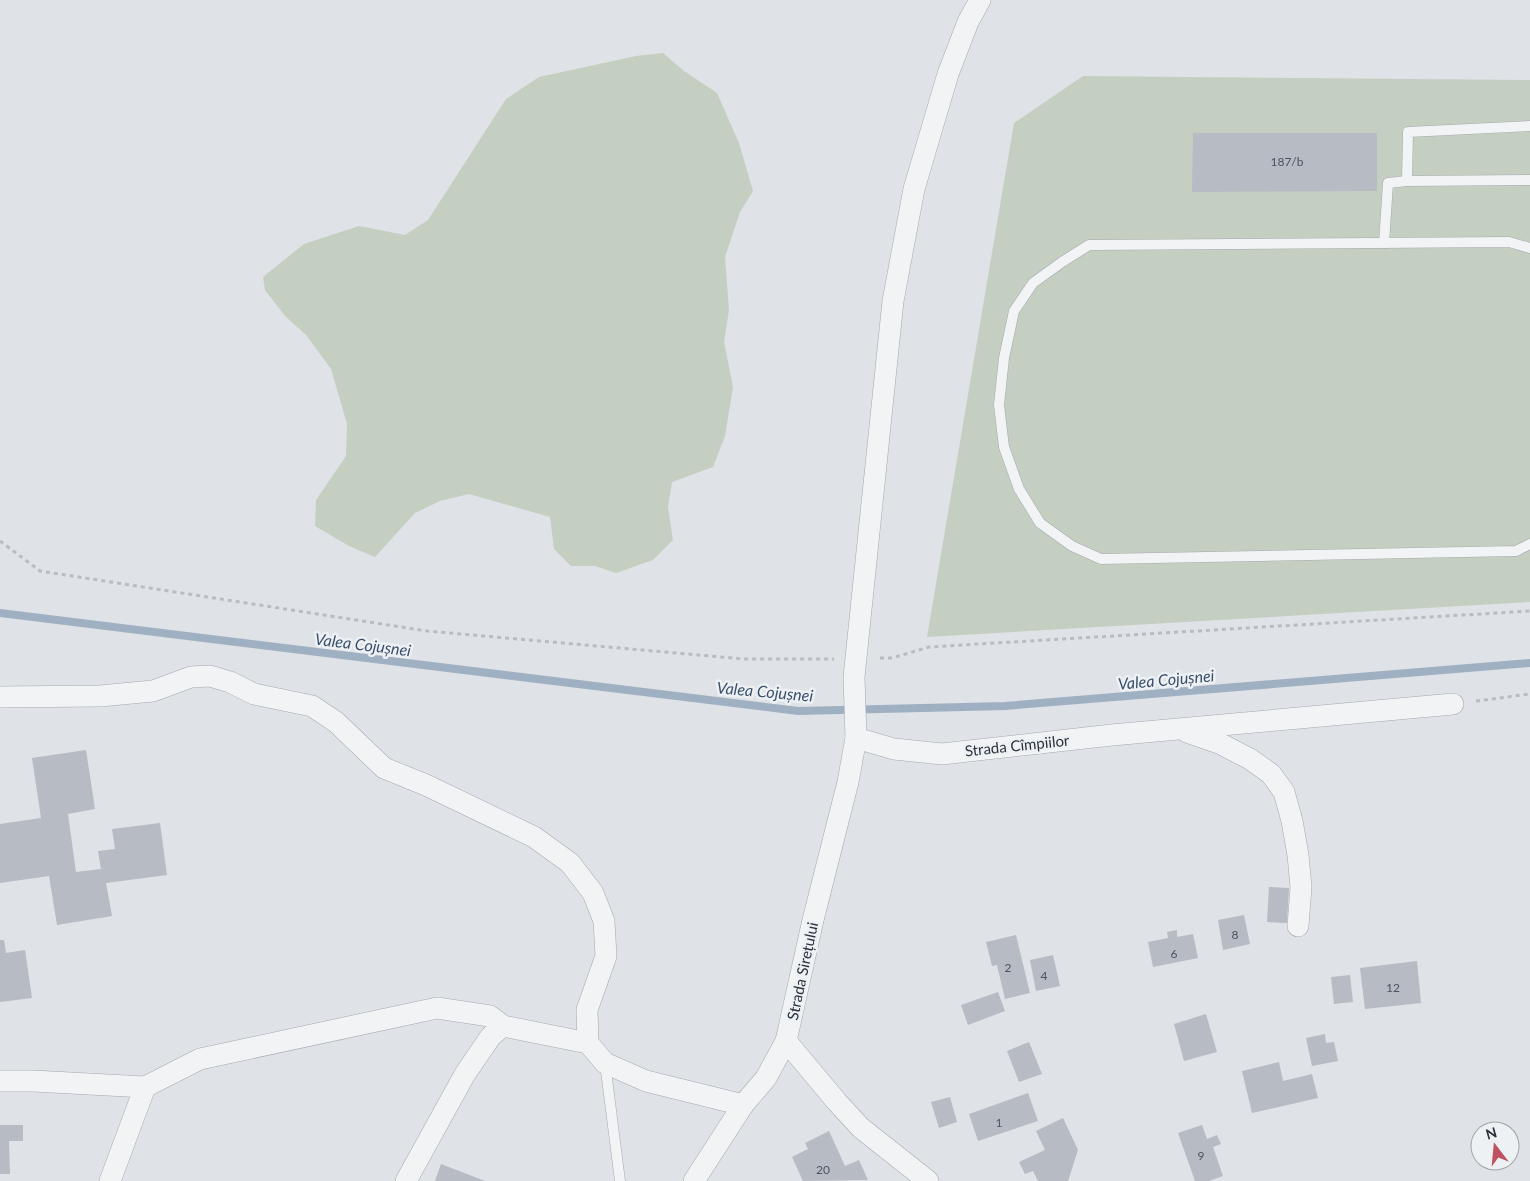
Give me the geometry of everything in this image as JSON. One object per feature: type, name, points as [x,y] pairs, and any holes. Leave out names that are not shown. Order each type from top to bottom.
[{"type":"street","name":"Strada Sirețului","points":[[694,1181],[743,1105],[766,1078],[786,1041],[813,920],[848,782],[856,738],[856,668],[894,301],[914,189],[948,74],[968,22],[980,0]]},
{"type":"street","points":[[0,697],[100,696],[153,691],[191,677],[210,676],[230,682],[254,694],[312,706],[336,722],[384,768],[534,837],[570,863],[593,893],[604,921],[606,956],[587,1010],[588,1044]]},
{"type":"street","name":"Strada Cîmpiilor","points":[[856,738],[894,749],[942,754],[1104,736],[1453,704]]},
{"type":"street","name":"Strada Cîmpiilor","points":[[1179,730],[1219,743],[1250,759],[1271,774],[1284,792],[1298,855],[1301,887],[1298,926]]},
{"type":"street","points":[[0,1081],[145,1087],[200,1059],[437,1008],[490,1016],[503,1026],[588,1044],[605,1063],[646,1081],[743,1105]]},
{"type":"street","points":[[406,1181],[465,1074],[491,1036],[503,1026]]},
{"type":"street","points":[[786,1041],[837,1102],[862,1128],[928,1181]]},
{"type":"street","points":[[110,1181],[145,1087]]},
{"type":"lane","points":[[1407,181],[1408,132],[1530,126]]},
{"type":"lane","points":[[1384,243],[1388,183],[1407,181],[1530,180]]},
{"type":"lane","points":[[1530,248],[1509,242],[1089,245],[1033,283],[1014,311],[1004,358],[999,404],[1004,447],[1019,489],[1040,523],[1072,546],[1101,559],[1516,551],[1530,544]]},
{"type":"lane","points":[[605,1063],[620,1181]]},
{"type":"path","points":[[0,541],[40,571],[427,631],[856,668],[929,647],[1530,611]]},
{"type":"path","points":[[1453,704],[1530,694]]},
{"type":"green space","points":[[663,53],[684,71],[717,93],[739,143],[753,191],[740,212],[725,257],[729,310],[724,342],[733,387],[725,436],[713,467],[672,482],[668,507],[673,540],[653,560],[616,573],[595,566],[571,566],[554,549],[550,517],[469,494],[440,501],[415,513],[375,557],[349,546],[315,526],[316,500],[346,456],[347,424],[331,369],[306,335],[285,316],[265,290],[263,277],[304,244],[359,226],[405,235],[428,220],[506,99],[539,77],[636,56]]},
{"type":"green space","points":[[1083,76],[1530,80],[1530,602],[927,637],[1014,123]]},
{"type":"building","points":[[1193,133],[1377,133],[1377,191],[1192,192]]},
{"type":"building","points":[[86,750],[95,809],[68,814],[76,872],[101,869],[98,851],[115,849],[112,829],[160,823],[167,875],[106,883],[112,916],[57,925],[49,876],[0,883],[0,824],[41,818],[32,758]]},
{"type":"building","points":[[1269,887],[1289,888],[1287,923],[1267,922]]},
{"type":"building","points":[[1244,915],[1250,944],[1223,950],[1218,920]]},
{"type":"building","points":[[1177,930],[1177,937],[1193,934],[1198,958],[1153,967],[1148,942],[1168,938],[1167,932]]},
{"type":"building","points":[[1016,935],[1030,993],[1005,999],[997,965],[992,966],[986,942]]},
{"type":"building","points":[[0,940],[4,940],[6,953],[25,950],[32,998],[0,1002]]},
{"type":"building","points":[[1053,955],[1060,986],[1036,991],[1030,960]]},
{"type":"building","points":[[1417,961],[1421,1003],[1365,1009],[1360,968]]},
{"type":"building","points":[[1350,975],[1353,1002],[1334,1004],[1331,977]]},
{"type":"building","points":[[998,992],[1005,1011],[968,1025],[961,1005]]},
{"type":"building","points":[[1206,1014],[1217,1052],[1184,1061],[1174,1024]]},
{"type":"building","points":[[1325,1034],[1326,1043],[1334,1042],[1338,1061],[1312,1066],[1306,1038]]},
{"type":"building","points":[[1029,1042],[1042,1074],[1019,1082],[1007,1051]]},
{"type":"building","points":[[1279,1062],[1283,1081],[1312,1074],[1318,1098],[1252,1113],[1242,1071]]},
{"type":"building","points":[[1028,1093],[1038,1121],[978,1141],[969,1114]]},
{"type":"building","points":[[950,1097],[957,1122],[939,1128],[931,1102]]},
{"type":"building","points":[[1063,1118],[1078,1150],[1068,1181],[1038,1181],[1033,1171],[1025,1174],[1019,1162],[1045,1150],[1036,1131]]},
{"type":"building","points":[[0,1125],[23,1125],[23,1141],[9,1141],[10,1174],[0,1174]]},
{"type":"building","points":[[1202,1125],[1207,1139],[1217,1135],[1221,1144],[1213,1147],[1223,1176],[1209,1181],[1195,1181],[1178,1133]]},
{"type":"building","points":[[829,1131],[845,1166],[859,1160],[868,1180],[803,1181],[792,1157],[808,1149],[805,1143]]},
{"type":"building","points":[[441,1164],[485,1181],[435,1181]]},
{"type":"waterway","name":"Valea Cojușnei","points":[[0,613],[798,711],[1005,706],[1530,663]]}]
